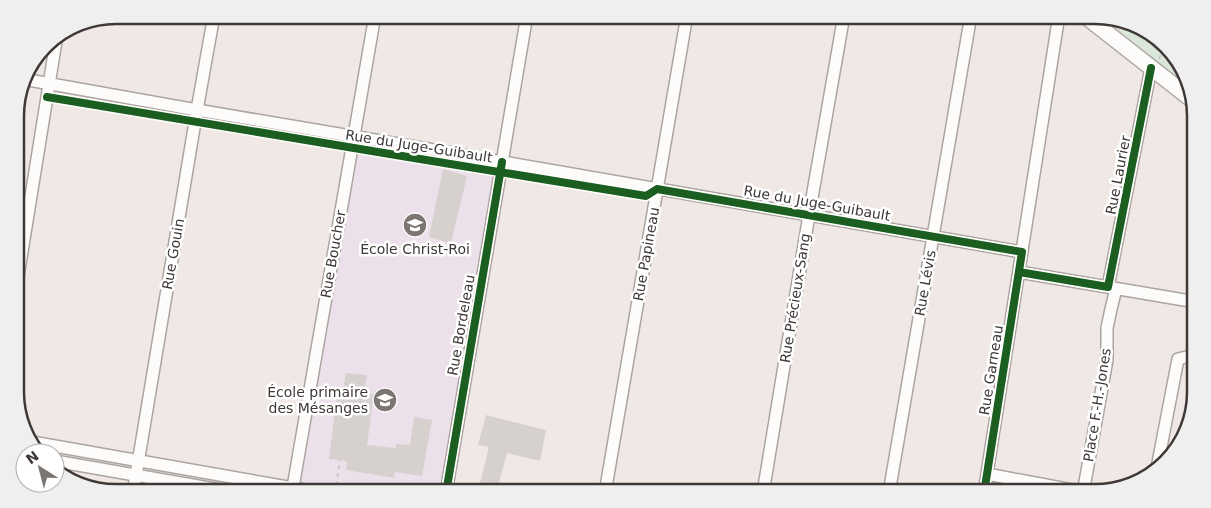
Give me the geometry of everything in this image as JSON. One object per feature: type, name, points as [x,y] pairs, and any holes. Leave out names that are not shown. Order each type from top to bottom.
[{"type":"main road","points":[[1097,24],[1155,64],[1184,91]]},
{"type":"street","name":"Rue Gouin","points":[[135,484],[196,122],[196,110],[212,24]]},
{"type":"street","name":"Rue Boucher","points":[[294,484],[373,24]]},
{"type":"street","name":"Rue Bordeleau","points":[[448,484],[525,24]]},
{"type":"street","name":"Rue Papineau","points":[[607,484],[685,24]]},
{"type":"street","name":"Rue Précieux-Sang","points":[[764,484],[842,24]]},
{"type":"street","name":"Rue Lévis","points":[[891,484],[969,24]]},
{"type":"street","name":"Rue Garneau","points":[[985,484],[1058,24]]},
{"type":"street","points":[[24,239],[55,47]]},
{"type":"street","name":"Rue Laurier","points":[[1112,288],[1155,64]]},
{"type":"street","name":"Rue du Juge-Guibault","points":[[31,80],[1022,252]]},
{"type":"street","points":[[1019,272],[1187,300]]},
{"type":"street","name":"Place F.-H.-Jones","points":[[1084,484],[1107,360],[1112,288]]},
{"type":"street","points":[[1159,458],[1178,358],[1187,356]]},
{"type":"street","points":[[39,443],[261,484]]},
{"type":"street","points":[[65,463],[184,484]]},
{"type":"street","name":"Place F.-H.-Jones","points":[[987,474],[1040,484]]},
{"type":"path","points":[[1155,64],[1161,52]]},
{"type":"path","points":[[336,484],[340,460]]},
{"type":"shaded area","points":[[353,136],[502,162],[448,484],[294,484]]},
{"type":"green space","points":[[1112,26],[1136,33],[1151,43],[1168,60],[1179,79]]},
{"type":"building","points":[[443,169],[467,176],[451,243],[429,237]]},
{"type":"building","points":[[346,373],[367,375],[364,393],[374,394],[367,445],[396,448],[396,444],[410,445],[414,417],[432,420],[422,476],[395,472],[394,478],[346,470],[347,461],[329,459],[337,395],[342,397]]},
{"type":"building","points":[[486,415],[546,430],[540,461],[507,453],[499,484],[480,483],[489,447],[478,445]]},
{"type":"cycle path","points":[[1019,272],[1108,287],[1151,68]]},
{"type":"cycle path","points":[[47,97],[646,196],[657,189],[1022,252],[985,484]]},
{"type":"cycle path","points":[[448,484],[502,162]]},
{"type":"place","name":"École Christ-Roi","points":[[415,225]]},
{"type":"place","name":"École primaire des Mésanges","points":[[385,400]]}]
